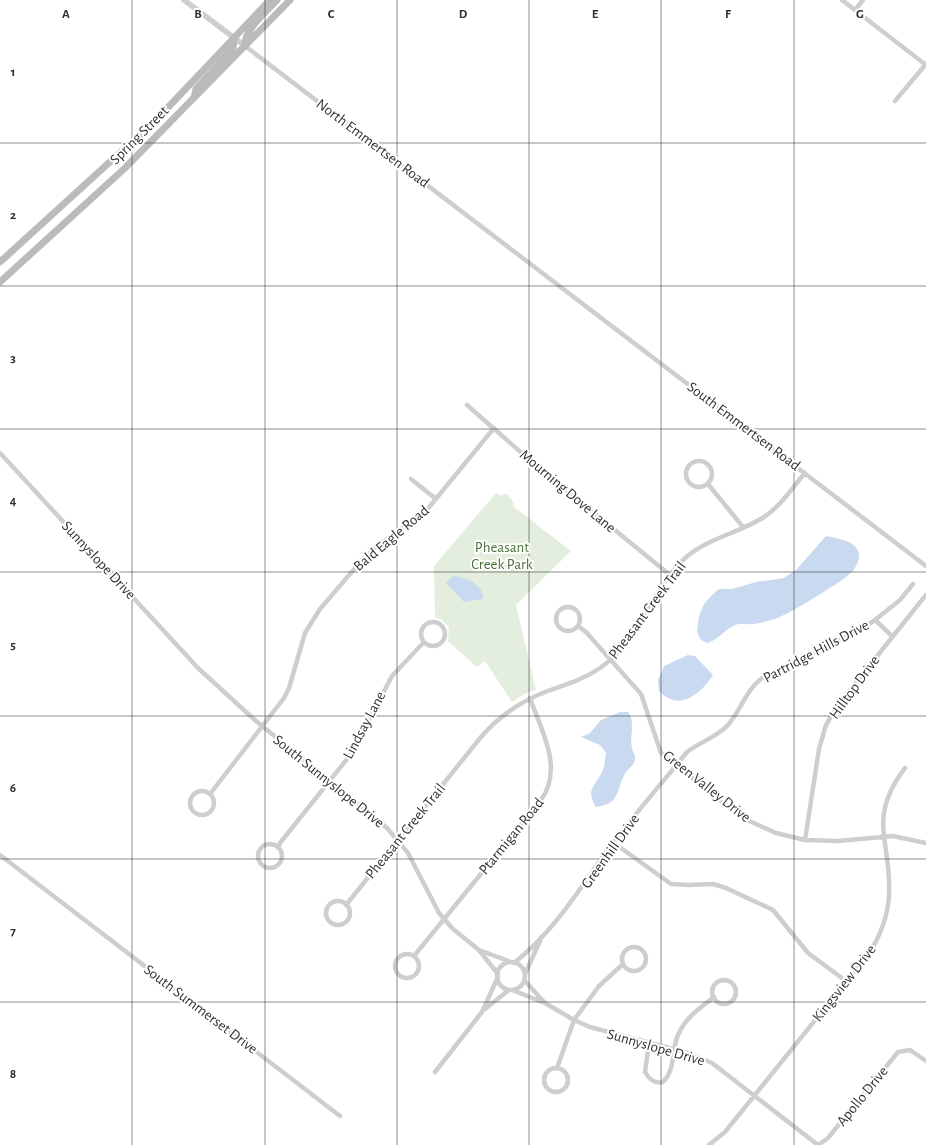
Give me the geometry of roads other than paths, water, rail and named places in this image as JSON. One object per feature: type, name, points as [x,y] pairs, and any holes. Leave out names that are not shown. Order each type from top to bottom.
[{"type":"main road","name":"Spring Street","points":[[0,262],[119,154],[185,90],[270,0]]},
{"type":"main road","points":[[245,46],[244,40],[248,33],[277,0]]},
{"type":"main road","name":"Spring Street","points":[[0,282],[125,168],[290,0]]},
{"type":"main road","points":[[185,90],[194,98],[196,89],[233,49],[234,38]]},
{"type":"main road","points":[[66,203],[74,214]]},
{"type":"street","name":"North Emmertsen Road","points":[[184,0],[561,286]]},
{"type":"street","points":[[842,0],[926,64],[895,101]]},
{"type":"street","points":[[855,10],[863,0]]},
{"type":"street","name":"South Emmertsen Road","points":[[561,286],[926,566]]},
{"type":"street","name":"Mourning Dove Lane","points":[[467,405],[534,464],[670,574]]},
{"type":"street","name":"Bald Eagle Road","points":[[210,794],[263,726],[288,690],[305,634],[320,609],[362,560],[377,546],[426,511],[494,428]]},
{"type":"street","name":"Sunnyslope Drive","points":[[0,453],[198,668],[263,726]]},
{"type":"street","points":[[697,461],[709,464],[712,472],[708,484],[696,487],[688,482],[686,474],[689,465],[697,461]]},
{"type":"street","name":"Pheasant Creek Trail","points":[[346,905],[489,728],[511,709],[530,698],[579,680],[612,660],[625,645],[670,574],[683,560],[696,550],[756,521],[774,510],[805,473]]},
{"type":"street","points":[[411,479],[436,499]]},
{"type":"street","points":[[708,484],[743,527]]},
{"type":"street","points":[[875,620],[900,600],[913,584]]},
{"type":"street","name":"Hilltop Drive","points":[[805,840],[819,749],[826,725],[838,705],[926,595]]},
{"type":"street","points":[[569,608],[576,611],[580,618],[578,626],[569,631],[562,629],[556,620],[558,613],[569,608]]},
{"type":"street","name":"Partridge Hills Drive","points":[[676,765],[686,752],[716,735],[726,727],[734,717],[753,685],[762,678],[858,631],[875,620],[892,636]]},
{"type":"street","points":[[434,622],[441,626],[445,636],[441,642],[435,646],[424,642],[421,635],[423,627],[434,622]]},
{"type":"street","name":"Green Valley Drive","points":[[578,626],[586,632],[612,660],[641,694],[661,753],[747,820],[776,833],[805,840],[838,841],[883,836],[905,837],[926,843]]},
{"type":"street","name":"Lindsay Lane","points":[[278,848],[280,843],[330,781],[358,742],[392,676],[424,642]]},
{"type":"street","name":"Ptarmigan Road","points":[[414,956],[541,800],[548,788],[552,775],[551,761],[530,698]]},
{"type":"street","name":"South Sunnyslope Drive","points":[[263,726],[377,819],[398,839],[415,867],[434,905],[444,920],[479,950],[498,976]]},
{"type":"street","name":"Greenhill Drive","points":[[513,963],[543,937],[579,893],[614,842],[676,765]]},
{"type":"street","name":"Kingsview Drive","points":[[709,1145],[725,1132],[870,952],[882,929],[886,916],[889,880],[882,816],[886,799],[894,783],[905,768]]},
{"type":"street","points":[[203,791],[210,794],[213,805],[210,811],[203,814],[192,810],[190,803],[192,795],[203,791]]},
{"type":"street","points":[[614,842],[671,884],[713,884],[726,888],[772,910],[808,952],[846,981]]},
{"type":"street","name":"Lindsay Lane","points":[[271,844],[278,848],[281,854],[278,865],[267,868],[260,864],[258,856],[260,849],[271,844]]},
{"type":"street","name":"South Summerset Drive","points":[[0,855],[340,1116]]},
{"type":"street","points":[[339,901],[346,905],[349,911],[346,922],[335,925],[328,920],[326,909],[331,903],[339,901]]},
{"type":"street","name":"Greenhill Drive","points":[[525,974],[543,937]]},
{"type":"street","points":[[636,947],[645,954],[644,966],[637,970],[629,970],[623,964],[622,957],[629,948],[636,947]]},
{"type":"street","name":"South Sunnyslope Drive","points":[[479,950],[513,963]]},
{"type":"street","points":[[404,954],[414,956],[419,967],[415,974],[408,977],[401,976],[396,970],[397,959],[404,954]]},
{"type":"street","points":[[435,1072],[482,1012],[510,990],[519,987],[524,980],[525,974],[522,967],[513,963],[501,967],[482,1012]]},
{"type":"street","points":[[557,1068],[574,1020],[599,986],[623,964]]},
{"type":"street","points":[[498,976],[503,987],[510,990]]},
{"type":"street","name":"Sunnyslope Drive","points":[[524,980],[545,1003]]},
{"type":"street","points":[[726,980],[735,987],[736,995],[728,1003],[719,1003],[714,997],[714,986],[719,982],[726,980]]},
{"type":"street","name":"Sunnyslope Drive","points":[[510,990],[545,1003],[574,1020],[608,1033],[674,1049],[694,1055],[712,1063],[818,1145]]},
{"type":"street","points":[[649,1043],[644,1072],[652,1080],[658,1083],[663,1082],[668,1078],[671,1070],[674,1049],[682,1025],[714,997]]},
{"type":"street","name":"Apollo Drive","points":[[818,1145],[828,1138],[895,1055],[906,1050],[914,1052],[926,1061]]},
{"type":"street","points":[[557,1068],[564,1072],[568,1078],[564,1089],[556,1092],[547,1087],[544,1080],[550,1070],[557,1068]]},
{"type":"water","points":[[826,536],[848,542],[856,547],[859,559],[853,571],[848,576],[818,596],[780,617],[756,624],[735,625],[716,639],[707,643],[700,639],[697,631],[699,616],[704,604],[719,589],[732,589],[756,582],[784,578],[796,570]]},
{"type":"water","points":[[453,576],[464,578],[477,585],[483,599],[464,602],[446,583]]},
{"type":"water","points":[[688,655],[695,656],[713,675],[702,689],[689,698],[674,700],[659,691],[658,680],[664,666]]},
{"type":"water","points":[[620,712],[628,712],[632,720],[631,743],[635,760],[626,772],[614,799],[610,803],[596,807],[591,796],[591,792],[603,770],[606,753],[600,745],[581,737],[590,733],[601,720]]},
{"type":"park label","name":"Pheasant Creek Park","points":[[502,556]]}]
